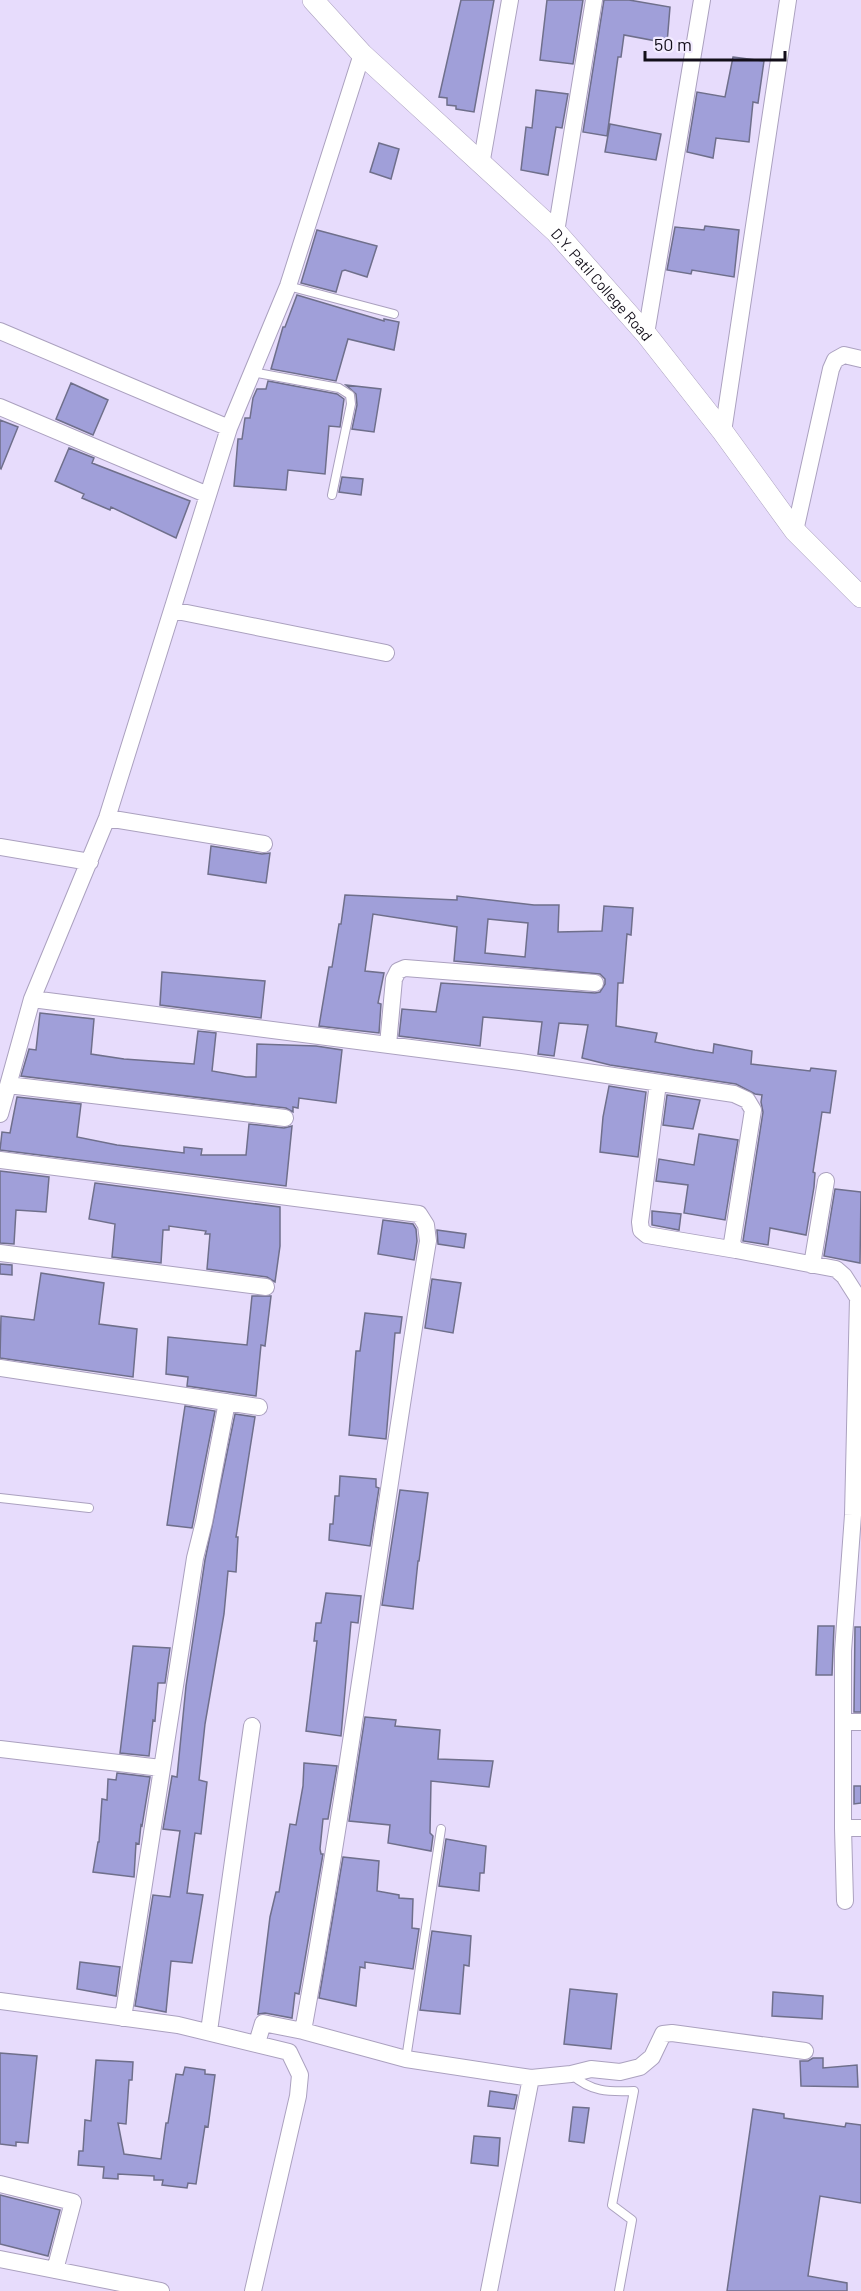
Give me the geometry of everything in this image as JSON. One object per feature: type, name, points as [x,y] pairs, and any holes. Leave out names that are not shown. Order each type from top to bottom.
[{"type":"street","name":"D.Y. Patil College Road","points":[[313,0],[362,54],[556,232],[646,334],[723,432],[795,531],[861,597]]},
{"type":"street","points":[[481,165],[510,0]]},
{"type":"street","points":[[556,232],[594,0]]},
{"type":"street","points":[[646,334],[702,0]]},
{"type":"street","points":[[723,432],[789,0]]},
{"type":"street","points":[[0,1114],[32,999],[108,818],[229,428],[288,286],[362,54]]},
{"type":"street","points":[[0,331],[229,428]]},
{"type":"street","points":[[795,531],[831,369],[835,360],[844,355],[861,359]]},
{"type":"street","points":[[0,407],[208,495]]},
{"type":"street","points":[[172,610],[386,653]]},
{"type":"street","points":[[108,818],[264,844]]},
{"type":"street","points":[[0,847],[90,862]]},
{"type":"street","points":[[388,1045],[394,979],[398,971],[405,968],[595,983]]},
{"type":"street","points":[[32,999],[520,1062],[734,1094],[747,1100],[753,1110],[732,1233],[732,1243],[736,1250]]},
{"type":"street","points":[[658,1083],[640,1222],[642,1230],[647,1235],[836,1269],[844,1276],[858,1298],[858,1478],[853,1640],[844,1722],[845,1901]]},
{"type":"street","points":[[8,1085],[285,1118]]},
{"type":"street","points":[[0,1160],[419,1214],[426,1225],[428,1241],[372,1594],[354,1733],[303,2031]]},
{"type":"street","points":[[812,1264],[826,1181]]},
{"type":"street","points":[[0,1253],[266,1287]]},
{"type":"street","points":[[0,1368],[259,1407]]},
{"type":"street","points":[[123,2018],[160,1768],[195,1558],[227,1402]]},
{"type":"street","points":[[844,1722],[861,1722]]},
{"type":"street","points":[[209,2031],[252,1726]]},
{"type":"street","points":[[0,1749],[160,1768]]},
{"type":"street","points":[[843,1828],[861,1828]]},
{"type":"street","points":[[0,2001],[209,2031],[289,2052],[300,2075],[298,2096],[252,2291]]},
{"type":"street","points":[[257,2043],[262,2023],[303,2031],[406,2059],[531,2078],[571,2074],[591,2069],[620,2072],[640,2067],[652,2057],[663,2034],[672,2033],[805,2051]]},
{"type":"street","points":[[489,2291],[531,2078]]},
{"type":"street","points":[[0,2184],[73,2202],[55,2270]]},
{"type":"street","points":[[0,2259],[55,2270],[100,2285],[161,2291]]},
{"type":"lane","points":[[288,286],[394,314]]},
{"type":"lane","points":[[252,372],[339,388],[350,395],[351,404],[332,495]]},
{"type":"lane","points":[[0,1498],[89,1508]]},
{"type":"lane","points":[[406,2059],[441,1829]]},
{"type":"lane","points":[[571,2074],[582,2084],[608,2092],[634,2091],[612,2205],[632,2220],[619,2291]]},
{"type":"building","points":[[461,0],[494,0],[474,112],[456,109],[456,106],[447,105],[447,98],[439,97]]},
{"type":"building","points":[[547,0],[583,0],[573,64],[540,60]]},
{"type":"building","points":[[604,0],[629,0],[670,7],[667,43],[624,35],[621,57],[618,57],[607,136],[583,132]]},
{"type":"building","points":[[733,57],[764,61],[758,103],[753,102],[749,142],[716,138],[713,158],[687,152],[697,92],[725,97]]},
{"type":"building","points":[[536,90],[568,94],[562,128],[556,127],[548,175],[521,170],[526,127],[532,128]]},
{"type":"building","points":[[610,124],[661,134],[656,160],[605,152]]},
{"type":"building","points":[[379,143],[399,149],[391,179],[370,172]]},
{"type":"building","points":[[705,226],[739,230],[734,277],[692,270],[691,274],[667,270],[675,227],[704,230]]},
{"type":"building","points":[[317,230],[377,246],[367,277],[342,271],[336,292],[301,283]]},
{"type":"building","points":[[297,295],[384,321],[384,319],[399,322],[394,350],[348,339],[336,381],[271,369],[283,327],[285,327]]},
{"type":"building","points":[[268,381],[337,394],[344,399],[340,427],[329,426],[325,474],[288,470],[286,490],[234,486],[238,439],[242,439],[245,418],[250,418],[257,389],[266,389]]},
{"type":"building","points":[[71,383],[108,400],[93,435],[56,419]]},
{"type":"building","points":[[346,385],[381,389],[374,432],[352,429],[357,405],[356,394]]},
{"type":"building","points":[[0,420],[18,427],[1,469],[0,468]]},
{"type":"building","points":[[69,448],[94,458],[92,463],[190,501],[176,538],[111,507],[110,510],[82,498],[84,494],[55,481]]},
{"type":"building","points":[[342,477],[363,479],[361,495],[339,492]]},
{"type":"building","points":[[211,846],[262,854],[270,853],[266,883],[208,874]]},
{"type":"building","points":[[345,895],[457,900],[457,896],[534,905],[559,905],[558,932],[602,931],[604,906],[633,908],[631,935],[627,934],[623,983],[618,983],[616,1026],[657,1033],[655,1042],[695,1050],[713,1053],[714,1044],[752,1051],[751,1064],[810,1071],[811,1068],[836,1071],[830,1113],[822,1112],[806,1235],[770,1228],[768,1245],[743,1241],[763,1112],[762,1095],[755,1094],[736,1084],[610,1065],[582,1058],[588,1025],[559,1023],[554,1056],[538,1054],[542,1022],[483,1017],[480,1046],[399,1036],[402,1009],[436,1012],[441,983],[595,993],[600,992],[605,984],[605,979],[600,974],[454,961],[457,927],[373,914],[365,971],[384,973],[378,1003],[381,1004],[379,1033],[319,1026],[329,967],[332,967],[339,924],[341,924]],"holes":[[[488,919],[528,923],[525,957],[485,953]]]},
{"type":"building","points":[[162,972],[265,981],[261,1018],[160,1005]]},
{"type":"building","points":[[40,1013],[94,1019],[91,1054],[124,1059],[194,1064],[198,1031],[216,1033],[212,1071],[246,1077],[256,1077],[257,1044],[316,1046],[342,1050],[336,1103],[299,1098],[298,1108],[293,1107],[293,1112],[286,1108],[21,1076],[29,1049],[36,1050]]},
{"type":"building","points":[[609,1086],[646,1092],[638,1157],[600,1152]]},
{"type":"building","points":[[667,1095],[700,1100],[693,1129],[663,1125]]},
{"type":"building","points":[[17,1097],[81,1104],[77,1137],[117,1145],[184,1153],[184,1147],[202,1149],[201,1155],[246,1155],[249,1124],[284,1128],[292,1126],[286,1186],[0,1150],[2,1132],[10,1133]]},
{"type":"building","points":[[699,1134],[738,1140],[725,1220],[684,1213],[688,1185],[656,1181],[659,1159],[694,1165]]},
{"type":"building","points":[[0,1171],[49,1177],[46,1212],[16,1210],[14,1244],[0,1243]]},
{"type":"building","points":[[95,1183],[280,1207],[280,1246],[275,1282],[267,1277],[207,1269],[210,1234],[205,1234],[206,1231],[169,1226],[169,1230],[163,1230],[161,1263],[112,1257],[115,1224],[89,1219]]},
{"type":"building","points":[[835,1189],[861,1192],[860,1263],[824,1256]]},
{"type":"building","points":[[652,1211],[681,1214],[679,1230],[652,1225]]},
{"type":"building","points":[[383,1220],[413,1224],[417,1241],[414,1260],[378,1254]]},
{"type":"building","points":[[437,1230],[466,1234],[464,1248],[438,1244]]},
{"type":"building","points":[[0,1264],[12,1265],[12,1275],[0,1274]]},
{"type":"building","points":[[41,1273],[104,1283],[99,1324],[137,1329],[133,1377],[0,1358],[1,1316],[34,1320]]},
{"type":"building","points":[[432,1279],[461,1283],[453,1333],[425,1328]]},
{"type":"building","points":[[252,1296],[271,1296],[265,1346],[261,1345],[256,1396],[187,1386],[188,1377],[166,1374],[168,1337],[247,1345]]},
{"type":"building","points":[[365,1313],[402,1317],[400,1333],[395,1333],[386,1439],[349,1435],[356,1351],[360,1351]]},
{"type":"building","points":[[185,1406],[215,1411],[192,1528],[167,1525]]},
{"type":"building","points":[[235,1414],[255,1417],[236,1537],[238,1537],[236,1572],[228,1571],[224,1614],[205,1724],[199,1780],[207,1782],[201,1834],[195,1833],[187,1893],[203,1895],[192,1963],[171,1961],[166,2012],[135,2006],[153,1895],[170,1897],[180,1831],[163,1829],[172,1776],[177,1777],[186,1686],[205,1560]]},
{"type":"building","points":[[340,1476],[376,1479],[376,1487],[379,1488],[370,1546],[329,1540],[330,1524],[333,1524],[335,1496],[339,1496]]},
{"type":"building","points":[[400,1490],[428,1493],[413,1609],[382,1605]]},
{"type":"building","points":[[326,1593],[361,1596],[358,1623],[351,1622],[341,1736],[306,1731],[317,1641],[314,1641],[316,1623],[321,1623]]},
{"type":"building","points":[[818,1626],[834,1626],[832,1675],[816,1675]]},
{"type":"building","points":[[855,1627],[861,1627],[861,1712],[854,1712]]},
{"type":"building","points":[[133,1646],[170,1648],[165,1683],[158,1683],[149,1756],[120,1753]]},
{"type":"building","points":[[365,1717],[396,1720],[395,1726],[440,1730],[438,1759],[493,1761],[489,1787],[431,1781],[430,1833],[433,1836],[431,1851],[388,1843],[390,1825],[349,1821]]},
{"type":"building","points":[[304,1763],[337,1766],[328,1819],[323,1819],[320,1849],[323,1854],[299,1994],[295,1993],[292,2018],[265,2013],[258,2014],[270,1917],[276,1892],[279,1892],[290,1824],[296,1825],[303,1786]]},
{"type":"building","points":[[117,1773],[150,1777],[139,1844],[136,1843],[134,1877],[93,1872],[99,1842],[102,1799],[107,1800],[108,1779],[116,1780]]},
{"type":"building","points":[[854,1786],[861,1786],[861,1803],[854,1804]]},
{"type":"building","points":[[446,1839],[486,1846],[484,1873],[480,1873],[479,1891],[439,1886]]},
{"type":"building","points":[[343,1857],[379,1861],[377,1891],[399,1895],[399,1898],[413,1899],[412,1928],[419,1929],[413,1969],[365,1962],[365,1968],[360,1967],[356,2006],[319,1998]]},
{"type":"building","points":[[432,1931],[471,1936],[469,1966],[464,1965],[460,2014],[420,2010]]},
{"type":"building","points":[[80,1962],[120,1967],[116,1996],[77,1989]]},
{"type":"building","points":[[570,1989],[617,1994],[611,2049],[564,2044]]},
{"type":"building","points":[[773,1992],[823,1996],[822,2019],[772,2016]]},
{"type":"building","points":[[0,2053],[37,2056],[28,2143],[16,2142],[16,2146],[0,2144]]},
{"type":"building","points":[[823,2058],[823,2068],[857,2065],[858,2087],[801,2086],[800,2061]]},
{"type":"building","points":[[96,2060],[133,2062],[132,2080],[129,2080],[126,2124],[118,2123],[124,2154],[161,2159],[176,2074],[183,2075],[185,2067],[205,2070],[205,2074],[215,2075],[208,2127],[205,2126],[196,2184],[188,2183],[187,2188],[162,2185],[163,2180],[154,2180],[154,2176],[118,2174],[118,2179],[103,2178],[104,2167],[78,2165],[79,2151],[83,2151],[85,2120],[91,2121]]},
{"type":"building","points":[[490,2091],[517,2095],[514,2109],[488,2106]]},
{"type":"building","points":[[573,2107],[589,2108],[584,2143],[569,2141]]},
{"type":"building","points":[[753,2109],[784,2114],[784,2118],[845,2127],[846,2123],[861,2125],[861,2203],[820,2196],[808,2276],[847,2283],[847,2291],[727,2291]]},
{"type":"building","points":[[474,2136],[500,2138],[498,2166],[471,2163]]},
{"type":"building","points":[[0,2195],[60,2210],[48,2256],[0,2244]]}]
